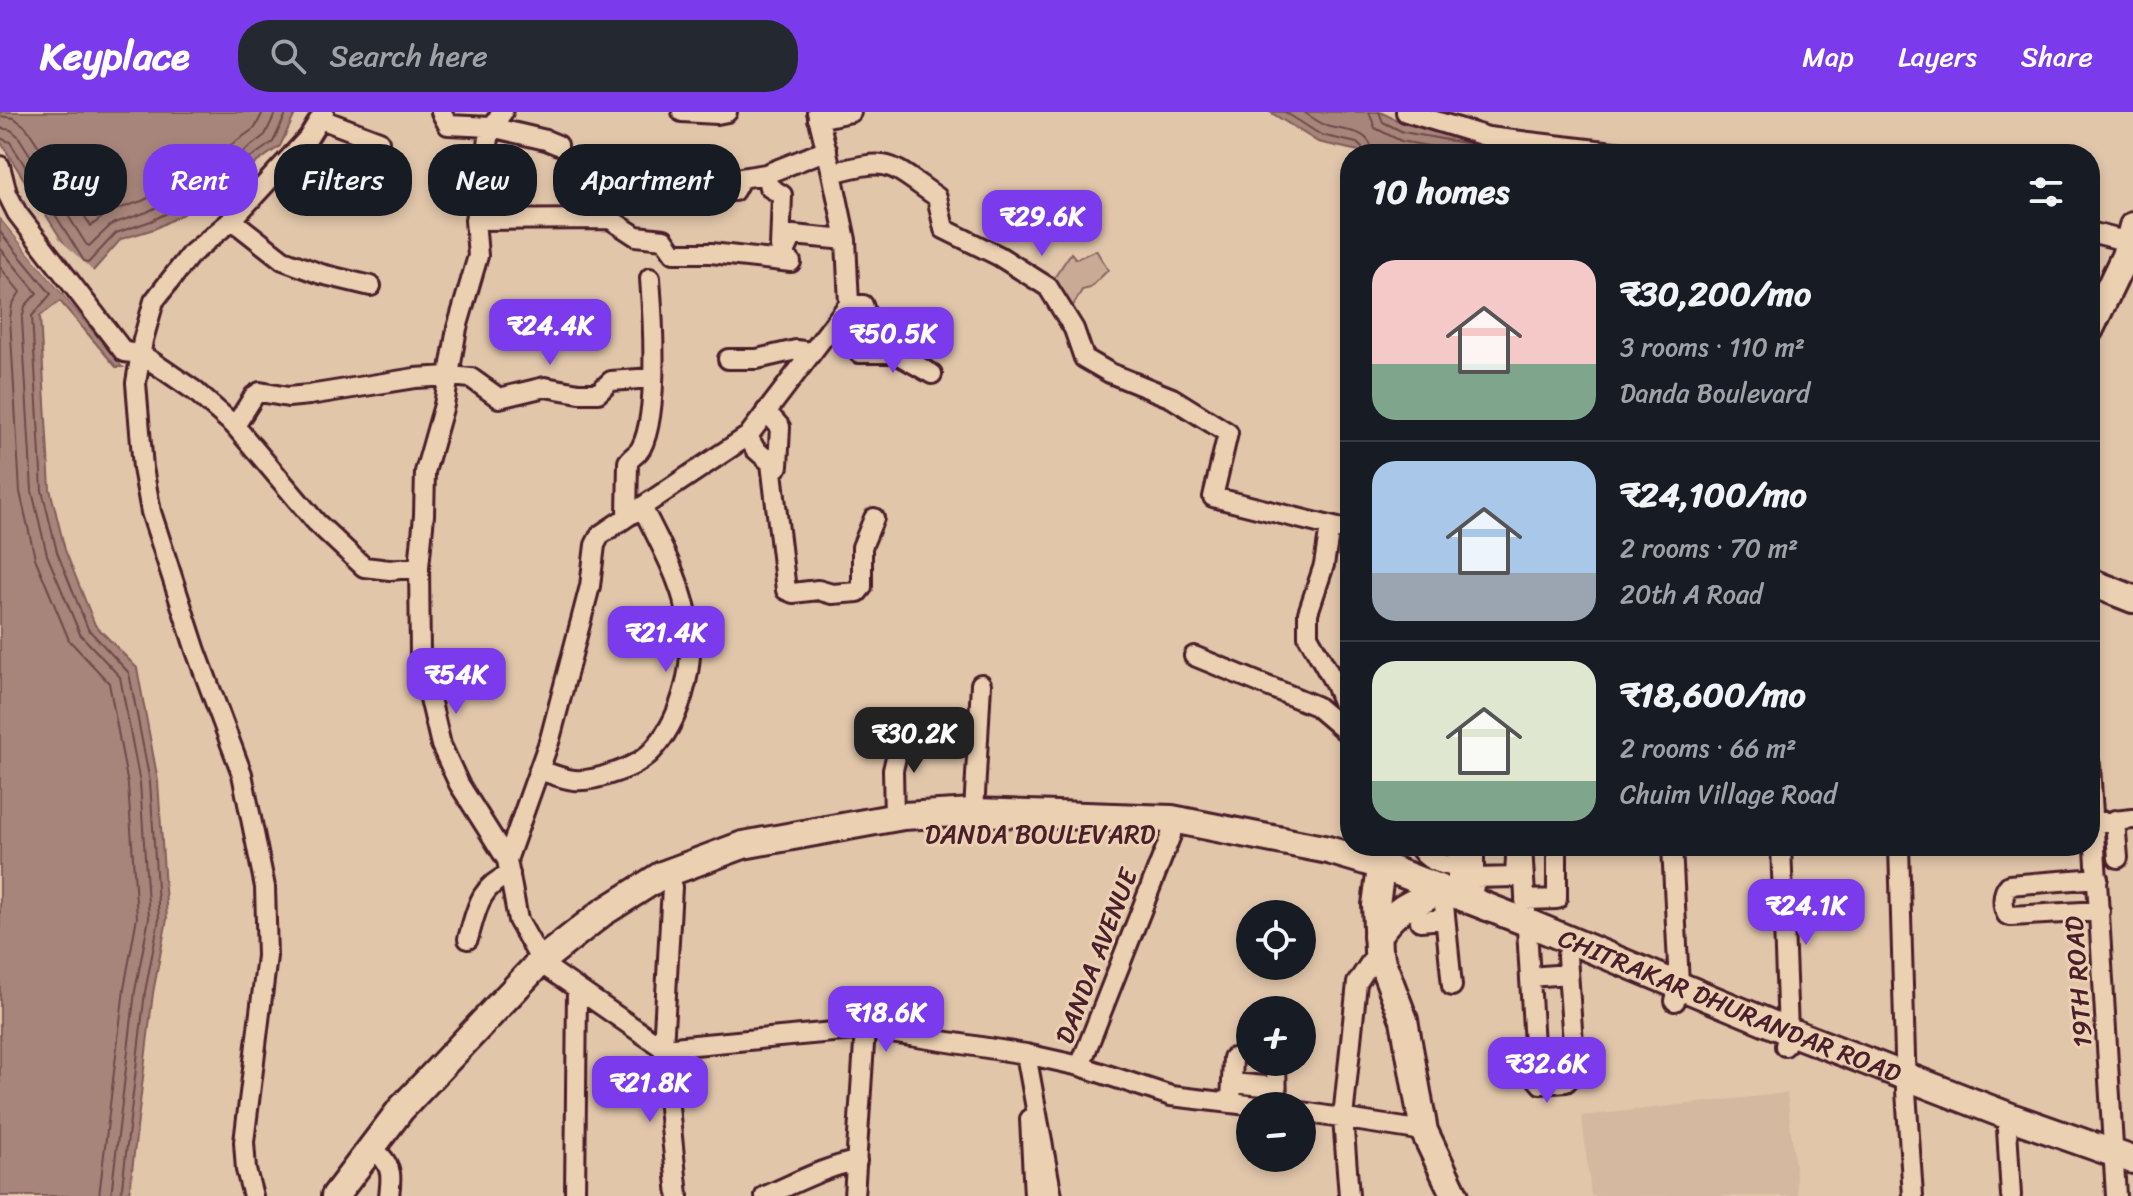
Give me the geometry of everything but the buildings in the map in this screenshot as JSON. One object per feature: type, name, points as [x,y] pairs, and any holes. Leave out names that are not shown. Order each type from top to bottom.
[{"type":"main road","points":[[2100,308],[2130,245]]},
{"type":"main road","points":[[2100,586],[2133,599]]},
{"type":"main road","points":[[335,1196],[401,1109],[545,965],[602,913],[662,875],[744,853],[849,835],[894,818],[1172,827],[1258,845],[1340,855]]},
{"type":"main road","name":"DANDA BOULEVARD","points":[[849,835],[917,832],[974,820]]},
{"type":"main road","name":"CHITRAKAR DHURANDAR ROAD","points":[[1258,845],[1340,852]]},
{"type":"main road","points":[[353,1196],[397,1131],[545,965],[672,887],[744,853]]},
{"type":"main road","points":[[1349,856],[1382,860],[1377,943],[1404,1020],[1424,1131],[1455,1196]]},
{"type":"main road","name":"CHITRAKAR DHURANDAR ROAD","points":[[1360,856],[1382,860],[1449,903],[1527,922],[1677,993],[1787,1038],[2124,1163]]},
{"type":"main road","points":[[1377,943],[1398,911],[1409,903],[1449,903]]},
{"type":"main road","points":[[1527,922],[1568,965],[1677,993]]},
{"type":"main road","points":[[1906,1084],[2007,1129],[2124,1163]]},
{"type":"street","points":[[441,112],[448,125],[497,119],[556,144]]},
{"type":"street","points":[[682,112],[727,112]]},
{"type":"street","points":[[468,939],[487,886],[509,867],[550,739],[590,586],[595,545],[600,535],[748,436],[849,304],[846,240],[818,116],[851,112]]},
{"type":"street","points":[[1406,112],[1488,137],[1547,144]]},
{"type":"street","points":[[253,1196],[246,1170],[244,1142],[267,956],[265,887],[242,774],[196,651],[146,492],[136,383],[154,301],[190,255],[232,220],[308,138],[322,116],[368,139],[379,141]]},
{"type":"street","points":[[497,119],[475,220],[478,256],[457,328],[450,376],[425,472],[419,567],[420,656],[441,745],[459,784],[509,867],[518,920],[545,965],[663,1048],[865,1029],[1026,1054],[1080,1066],[1171,1096],[1236,1104]]},
{"type":"street","points":[[741,178],[766,174],[827,150]]},
{"type":"street","points":[[832,173],[872,162],[890,165],[937,197],[944,229],[999,256],[1048,287],[1074,329],[1084,358],[1110,373],[1172,398],[1228,433],[1213,497],[1340,529]]},
{"type":"street","points":[[0,166],[7,193],[17,213],[124,352],[141,354],[195,391],[235,426],[316,522],[364,567],[390,570],[419,567]]},
{"type":"street","points":[[766,174],[769,187],[782,195],[780,247],[786,258]]},
{"type":"street","points":[[475,220],[610,219],[636,236],[664,239],[674,253],[786,258]]},
{"type":"street","points":[[232,220],[283,260],[321,274],[371,286]]},
{"type":"street","points":[[786,258],[793,235],[846,240]]},
{"type":"street","points":[[2100,235],[2130,245]]},
{"type":"street","points":[[539,770],[578,781],[631,768],[653,751],[681,699],[690,667],[690,631],[686,609],[667,559],[634,511],[628,462],[642,445],[650,413],[653,316],[650,278]]},
{"type":"street","points":[[849,304],[863,305],[879,352]]},
{"type":"street","points":[[728,359],[757,359],[796,350],[811,352]]},
{"type":"street","points":[[859,353],[895,353],[932,374]]},
{"type":"street","points":[[235,426],[254,396],[260,392],[288,397],[415,378],[450,376],[471,378],[499,398],[545,387],[598,393],[611,381],[652,378]]},
{"type":"street","points":[[766,411],[781,430],[778,466],[772,471]]},
{"type":"street","points":[[748,436],[755,449],[770,461],[786,590],[793,593],[818,590],[832,594],[858,592],[862,587],[862,547],[874,518]]},
{"type":"street","points":[[1330,527],[1324,565],[1308,613],[1308,636],[1340,697]]},
{"type":"street","points":[[1194,656],[1316,706],[1340,726]]},
{"type":"street","points":[[974,820],[981,684]]},
{"type":"street","points":[[894,818],[893,770],[897,753],[913,725]]},
{"type":"street","points":[[2100,822],[2124,820],[2125,858],[2072,880],[2009,885],[2004,892],[2004,907],[2007,915],[2011,916],[2100,911]]},
{"type":"street","name":"DANDA AVENUE","points":[[1080,1066],[1172,827]]},
{"type":"street","points":[[1430,856],[1444,866],[1457,867]]},
{"type":"street","points":[[1452,986],[1449,903],[1457,856]]},
{"type":"street","points":[[1449,903],[1470,856]]},
{"type":"street","points":[[1449,903],[1516,875],[1516,856]]},
{"type":"street","points":[[1523,856],[1536,1078],[1541,1084],[1566,1082],[1575,1073],[1568,965],[1530,977]]},
{"type":"street","points":[[1527,922],[1558,896],[1557,856]]},
{"type":"street","points":[[1672,856],[1677,993]]},
{"type":"street","points":[[1781,856],[1787,1038]]},
{"type":"street","points":[[1899,856],[1906,1084],[1913,1196]]},
{"type":"street","name":"19TH ROAD","points":[[2096,856],[2124,1163],[2116,1196]]},
{"type":"street","points":[[1507,878],[1527,922]]},
{"type":"street","points":[[2072,880],[2074,913]]},
{"type":"street","points":[[672,887],[663,1048],[678,1196]]},
{"type":"street","points":[[1527,922],[1550,900]]},
{"type":"street","points":[[1349,1196],[1343,1118],[1357,983],[1377,943]]},
{"type":"street","points":[[575,1196],[577,989]]},
{"type":"street","points":[[854,1196],[865,1029]]},
{"type":"street","points":[[1026,1054],[1052,1196]]},
{"type":"street","points":[[1231,1103],[1233,1058]]},
{"type":"street","points":[[1276,1076],[1276,1092]]},
{"type":"street","points":[[1232,1083],[1276,1087]]},
{"type":"street","points":[[1034,1196],[1029,1124],[1037,1106]]},
{"type":"street","points":[[1316,1114],[1424,1131]]},
{"type":"street","points":[[2007,1129],[2011,1196]]},
{"type":"street","points":[[380,1155],[389,1164],[389,1196]]},
{"type":"street","points":[[765,1196],[799,1183],[828,1166],[857,1161]]},
{"type":"shaded area","points":[[1096,250],[1108,270],[1090,288],[1082,290],[1066,318],[1048,287],[1071,253],[1076,259]]},
{"type":"shaded area","points":[[1787,1093],[1798,1196],[1591,1196],[1582,1116]]},
{"type":"water","points":[[0,112],[296,112],[281,144],[274,144],[274,150],[258,162],[258,144],[143,144],[143,216],[179,216],[154,229],[121,239],[86,279],[47,216],[127,216],[127,144],[24,144],[24,180],[0,141]]},
{"type":"water","points":[[1270,112],[1380,112],[1405,124],[1519,144],[1340,144],[1340,147],[1318,142]]},
{"type":"water","points":[[0,218],[123,367],[116,367],[60,301],[40,316],[50,489],[65,550],[95,625],[137,668],[158,781],[167,919],[153,993],[129,1196],[0,1196]]},
{"type":"pier","points":[[0,214],[4,215],[7,223],[125,363],[123,367],[0,218]]},
{"type":"pier","points":[[52,232],[96,274],[88,282],[83,282]]}]
